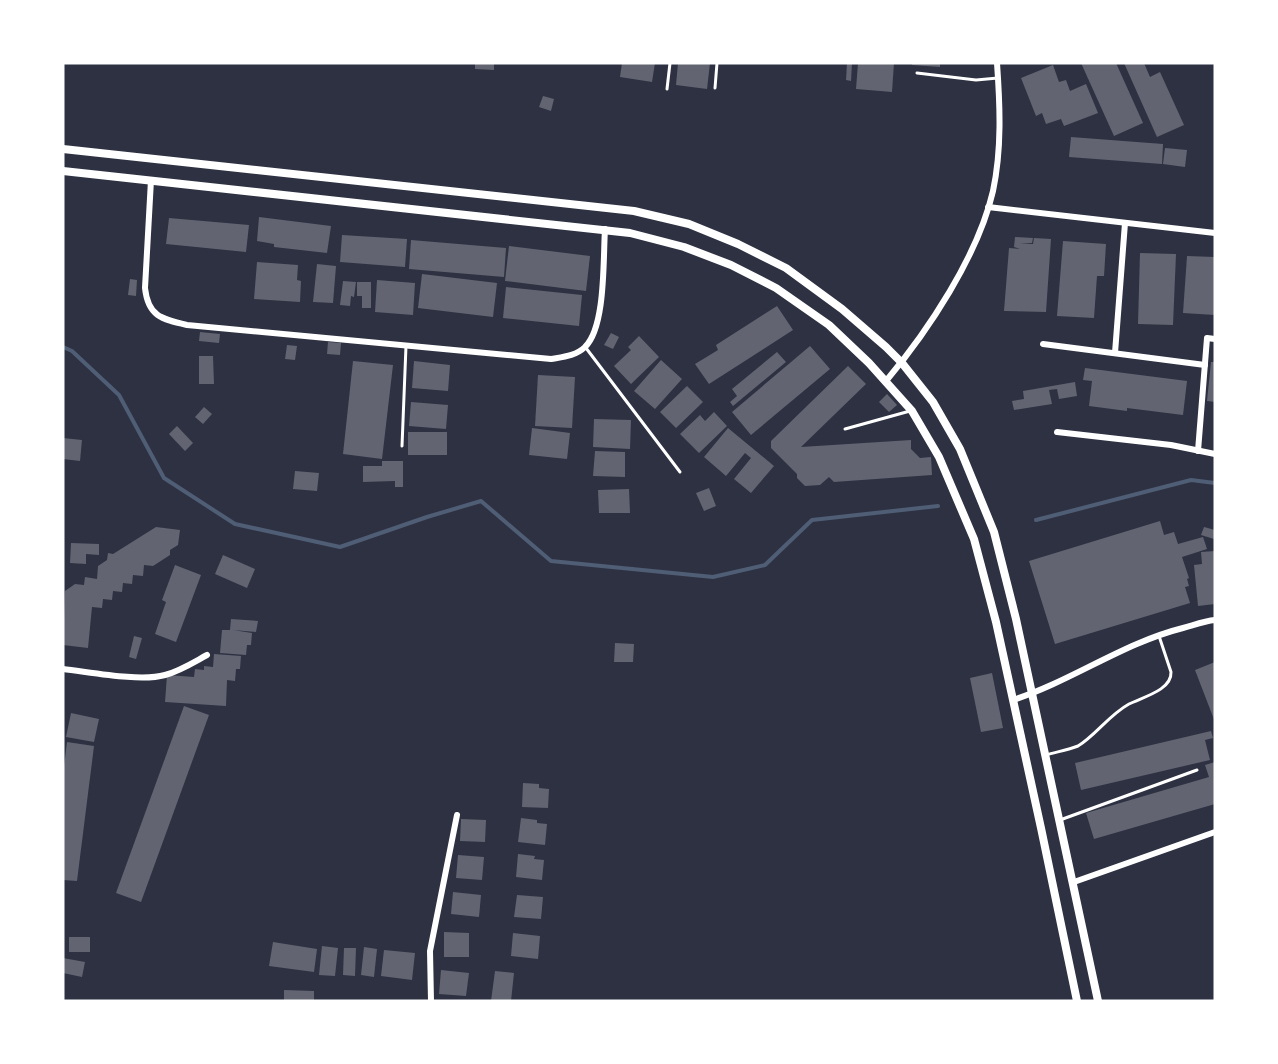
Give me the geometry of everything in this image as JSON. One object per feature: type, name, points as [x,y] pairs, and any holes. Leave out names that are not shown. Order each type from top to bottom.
[{"type":"street","points":[[886,381],[927,330],[979,234],[993,191],[999,148],[1000,105],[997,63]]},
{"type":"street","points":[[63,149],[605,207],[689,224],[738,244],[786,268],[842,309],[902,363],[933,402],[960,449],[994,532],[1016,619],[1098,1001]]},
{"type":"street","points":[[63,171],[630,233],[684,247],[731,266],[776,288],[829,325],[886,381],[912,411],[939,458],[974,539],[996,622],[1077,1001]]},
{"type":"street","points":[[151,180],[146,302],[166,321],[187,325],[550,359],[568,357],[585,347],[595,332],[599,317],[605,229]]},
{"type":"street","points":[[988,207],[1215,233]]},
{"type":"street","points":[[1115,353],[1125,223]]},
{"type":"street","points":[[1198,451],[1208,338],[1215,339]]},
{"type":"street","points":[[1043,344],[1205,365]]},
{"type":"street","points":[[1057,432],[1171,445],[1215,454]]},
{"type":"street","points":[[1013,700],[1032,694],[1159,634],[1215,620]]},
{"type":"street","points":[[63,669],[123,676],[163,676],[207,655]]},
{"type":"street","points":[[430,1001],[430,951],[457,815]]},
{"type":"street","points":[[1074,882],[1215,832]]},
{"type":"lane","points":[[667,89],[669,63]]},
{"type":"lane","points":[[715,88],[717,63]]},
{"type":"lane","points":[[917,73],[976,80],[998,78]]},
{"type":"lane","points":[[402,446],[406,346]]},
{"type":"lane","points":[[585,347],[680,472]]},
{"type":"lane","points":[[845,429],[912,411]]},
{"type":"lane","points":[[1045,755],[1075,747],[1127,706],[1167,685],[1172,678],[1159,634]]},
{"type":"lane","points":[[1060,820],[1197,770]]},
{"type":"building","points":[[475,63],[494,63],[494,70],[475,69]]},
{"type":"building","points":[[622,63],[655,63],[652,82],[620,77]]},
{"type":"building","points":[[678,63],[710,63],[707,89],[676,85]]},
{"type":"building","points":[[847,63],[852,63],[851,81],[846,80]]},
{"type":"building","points":[[858,63],[894,63],[892,92],[856,89]]},
{"type":"building","points":[[912,63],[940,63],[940,67],[912,65]]},
{"type":"building","points":[[1081,63],[1116,63],[1143,123],[1114,136]]},
{"type":"building","points":[[1124,63],[1144,63],[1150,77],[1160,72],[1184,125],[1157,137]]},
{"type":"building","points":[[1053,65],[1059,82],[1066,80],[1070,91],[1086,84],[1098,113],[1064,126],[1061,119],[1046,124],[1042,113],[1036,116],[1021,78]]},
{"type":"building","points":[[543,96],[554,99],[551,111],[539,107]]},
{"type":"building","points":[[1071,137],[1163,144],[1162,164],[1069,157]]},
{"type":"building","points":[[1165,148],[1187,150],[1185,167],[1163,164]]},
{"type":"building","points":[[259,217],[331,226],[327,253],[274,247],[274,244],[257,241]]},
{"type":"building","points":[[169,218],[249,225],[246,252],[166,244]]},
{"type":"building","points":[[342,235],[407,239],[405,267],[340,262]]},
{"type":"building","points":[[1015,237],[1033,238],[1032,243],[1020,244],[1033,244],[1034,238],[1051,239],[1046,312],[1004,311],[1009,248],[1020,249],[1014,247]]},
{"type":"building","points":[[411,240],[506,248],[504,277],[409,269]]},
{"type":"building","points":[[1063,241],[1106,244],[1104,276],[1097,276],[1094,318],[1057,316]]},
{"type":"building","points":[[509,246],[590,256],[586,291],[505,281]]},
{"type":"building","points":[[1140,253],[1176,254],[1173,325],[1138,324]]},
{"type":"building","points":[[1187,256],[1215,257],[1215,315],[1183,313]]},
{"type":"building","points":[[257,262],[298,265],[297,280],[301,281],[300,302],[254,299]]},
{"type":"building","points":[[317,264],[336,266],[333,303],[313,302]]},
{"type":"building","points":[[422,274],[497,283],[493,317],[418,308]]},
{"type":"building","points":[[130,279],[137,280],[136,296],[128,295]]},
{"type":"building","points":[[377,280],[415,283],[413,315],[375,312]]},
{"type":"building","points":[[343,281],[356,282],[350,306],[340,305]]},
{"type":"building","points":[[357,282],[371,282],[371,308],[362,308],[362,296],[357,296]]},
{"type":"building","points":[[506,287],[582,295],[579,326],[503,318]]},
{"type":"building","points":[[777,306],[793,330],[709,384],[695,364],[718,350],[716,345]]},
{"type":"building","points":[[200,332],[220,334],[219,343],[199,341]]},
{"type":"building","points":[[611,333],[619,337],[613,349],[604,345]]},
{"type":"building","points":[[639,336],[659,357],[631,384],[614,366],[631,350],[628,347]]},
{"type":"building","points":[[328,342],[341,343],[340,355],[327,354]]},
{"type":"building","points":[[287,345],[297,346],[295,360],[285,359]]},
{"type":"building","points":[[810,346],[830,369],[751,435],[732,412]]},
{"type":"building","points":[[777,352],[786,362],[733,406],[730,402],[737,396],[732,389]]},
{"type":"building","points":[[199,356],[213,356],[214,384],[199,384]]},
{"type":"building","points":[[661,360],[682,379],[655,409],[634,391]]},
{"type":"building","points":[[353,361],[393,365],[382,459],[343,454]]},
{"type":"building","points":[[414,361],[450,365],[448,391],[412,388]]},
{"type":"building","points":[[1211,362],[1215,362],[1215,402],[1207,401]]},
{"type":"building","points":[[848,366],[866,384],[801,447],[911,440],[911,449],[920,458],[931,457],[932,475],[834,482],[829,477],[820,485],[805,486],[797,478],[797,474],[771,448],[771,441]]},
{"type":"building","points":[[1085,368],[1187,381],[1183,415],[1089,406],[1092,381],[1083,380]]},
{"type":"building","points":[[538,375],[575,377],[572,428],[535,426]]},
{"type":"building","points":[[1075,382],[1077,396],[1059,399],[1057,389],[1049,390],[1052,404],[1014,410],[1012,401],[1024,399],[1023,391]]},
{"type":"building","points":[[687,386],[703,402],[676,428],[660,412]]},
{"type":"building","points":[[887,394],[897,405],[889,412],[879,402]]},
{"type":"building","points":[[411,402],[448,405],[446,429],[409,426]]},
{"type":"building","points":[[204,407],[212,414],[203,424],[195,417]]},
{"type":"building","points":[[714,412],[727,426],[699,453],[680,434],[700,415],[705,421]]},
{"type":"building","points":[[594,419],[631,420],[630,449],[593,447]]},
{"type":"building","points":[[177,426],[193,443],[185,451],[169,434]]},
{"type":"building","points":[[532,428],[570,433],[567,459],[529,455]]},
{"type":"building","points":[[728,428],[774,466],[751,493],[734,479],[751,458],[745,453],[726,476],[704,457]]},
{"type":"building","points":[[408,432],[447,432],[447,455],[408,455]]},
{"type":"building","points":[[63,438],[82,440],[80,461],[63,459]]},
{"type":"building","points":[[595,451],[625,452],[625,477],[593,476]]},
{"type":"building","points":[[382,461],[403,461],[403,487],[395,487],[395,481],[363,482],[363,466],[382,466]]},
{"type":"building","points":[[295,471],[319,473],[317,491],[293,489]]},
{"type":"building","points":[[709,488],[716,506],[704,511],[696,493]]},
{"type":"building","points":[[629,489],[630,513],[599,513],[598,490]]},
{"type":"building","points":[[1160,521],[1164,535],[1174,532],[1178,544],[1203,537],[1207,549],[1182,557],[1189,578],[1187,579],[1189,586],[1185,587],[1190,603],[1055,644],[1029,561]]},
{"type":"building","points":[[156,527],[180,530],[178,545],[170,550],[170,555],[153,566],[144,565],[143,576],[133,575],[132,584],[123,583],[122,592],[113,591],[112,600],[103,599],[102,608],[92,607],[88,648],[63,645],[65,591],[75,584],[84,585],[85,577],[97,579],[98,566],[107,560],[108,553],[113,554]]},
{"type":"building","points":[[1204,527],[1215,530],[1214,539],[1201,535]]},
{"type":"building","points":[[71,543],[99,544],[99,555],[86,554],[86,564],[70,563]]},
{"type":"building","points":[[1215,551],[1215,604],[1198,606],[1194,565],[1202,564],[1201,552]]},
{"type":"building","points":[[223,555],[255,569],[247,588],[215,574]]},
{"type":"building","points":[[175,565],[201,575],[176,642],[155,634],[166,602],[162,600]]},
{"type":"building","points":[[231,619],[258,621],[256,632],[233,630],[252,633],[251,645],[247,645],[246,655],[220,653],[222,630],[230,630]]},
{"type":"building","points":[[134,636],[142,638],[136,659],[129,657]]},
{"type":"building","points":[[615,643],[634,644],[633,662],[614,662]]},
{"type":"building","points":[[214,654],[241,656],[240,669],[236,669],[235,681],[227,680],[226,706],[165,702],[167,675],[194,677],[195,669],[204,670],[204,666],[213,667]]},
{"type":"building","points":[[1215,662],[1215,722],[1195,670]]},
{"type":"building","points":[[992,673],[1003,728],[981,732],[970,678]]},
{"type":"building","points":[[184,706],[209,715],[141,902],[116,893]]},
{"type":"building","points":[[71,713],[99,719],[94,742],[66,737]]},
{"type":"building","points":[[1211,731],[1213,738],[1205,740],[1210,760],[1081,790],[1075,763]]},
{"type":"building","points":[[67,742],[94,746],[77,881],[63,880],[63,775]]},
{"type":"building","points":[[1215,762],[1215,804],[1094,839],[1086,813],[1209,777],[1205,765]]},
{"type":"building","points":[[523,783],[539,784],[539,788],[549,789],[548,808],[522,807]]},
{"type":"building","points":[[521,818],[547,824],[545,845],[518,842]]},
{"type":"building","points":[[461,819],[486,820],[485,842],[460,841]]},
{"type":"building","points":[[518,854],[535,856],[534,859],[544,860],[542,880],[516,877]]},
{"type":"building","points":[[458,855],[484,857],[482,880],[456,878]]},
{"type":"building","points":[[453,892],[481,895],[479,917],[451,914]]},
{"type":"building","points":[[517,895],[543,897],[541,919],[514,917]]},
{"type":"building","points":[[444,932],[469,933],[469,957],[444,957]]},
{"type":"building","points":[[513,933],[540,936],[538,959],[511,956]]},
{"type":"building","points":[[69,937],[90,937],[90,952],[69,952]]},
{"type":"building","points":[[273,942],[317,949],[314,972],[269,966]]},
{"type":"building","points":[[322,946],[338,948],[335,976],[319,975]]},
{"type":"building","points":[[364,947],[377,949],[374,977],[361,975]]},
{"type":"building","points":[[344,948],[356,948],[355,976],[343,975]]},
{"type":"building","points":[[384,950],[415,953],[412,980],[381,976]]},
{"type":"building","points":[[63,958],[85,962],[82,977],[63,973]]},
{"type":"building","points":[[441,970],[469,973],[466,996],[439,994]]},
{"type":"building","points":[[495,971],[514,973],[511,1001],[491,1001]]},
{"type":"building","points":[[284,990],[314,991],[314,1001],[284,1001]]},
{"type":"waterway","points":[[63,347],[72,351],[119,395],[164,478],[235,524],[340,547],[481,501],[551,561],[713,577],[765,565],[812,520],[938,506]]},
{"type":"waterway","points":[[1036,520],[1191,480],[1215,483]]}]
